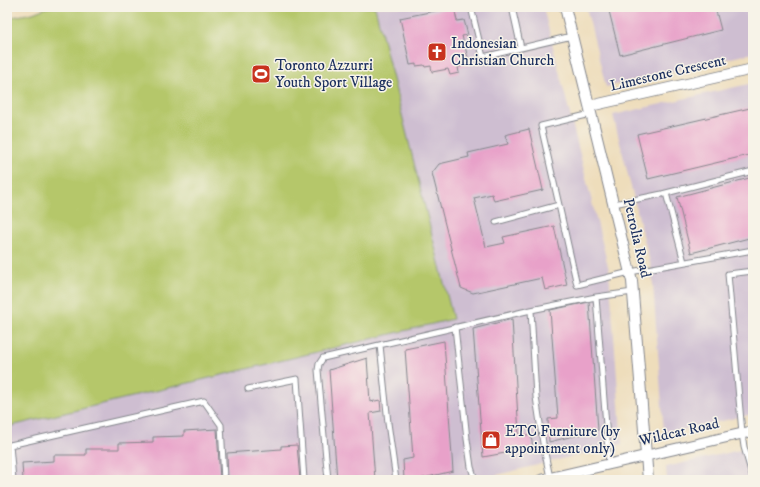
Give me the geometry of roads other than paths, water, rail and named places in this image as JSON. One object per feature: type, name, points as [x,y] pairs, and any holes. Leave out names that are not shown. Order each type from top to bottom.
[{"type":"street","name":"Petrolia Road","points":[[565,7],[614,204],[634,292],[648,480]]},
{"type":"street","name":"Limestone Crescent","points":[[590,110],[753,69]]},
{"type":"street","name":"Wildcat Road","points":[[546,479],[753,431]]},
{"type":"lane","points":[[471,7],[483,57],[572,36]]},
{"type":"lane","points":[[512,7],[521,48]]},
{"type":"lane","points":[[590,110],[540,126],[577,285],[630,272],[753,250]]},
{"type":"lane","points":[[614,204],[666,193],[753,171]]},
{"type":"lane","points":[[666,193],[684,262]]},
{"type":"lane","points":[[496,222],[559,205]]},
{"type":"lane","points":[[753,271],[728,274],[742,433],[744,447],[751,460],[753,478]]},
{"type":"lane","points":[[328,480],[318,370],[319,364],[323,358],[531,310],[596,297],[634,292]]},
{"type":"lane","points":[[596,297],[609,464]]},
{"type":"lane","points":[[531,310],[536,397],[543,443],[546,479]]},
{"type":"lane","points":[[455,327],[467,439],[471,466],[476,480]]},
{"type":"lane","points":[[380,345],[388,423],[396,480]]},
{"type":"lane","points":[[248,389],[297,379],[304,480]]},
{"type":"lane","points":[[13,480],[10,445],[204,401],[221,425],[224,480]]},
{"type":"place","name":"Indonesian Christian Church","points":[[437,52]]},
{"type":"place","name":"Toronto Azzurri Youth Sport Village","points":[[261,74]]},
{"type":"place","name":"ETC Furniture (by appointment only)","points":[[491,440]]}]
